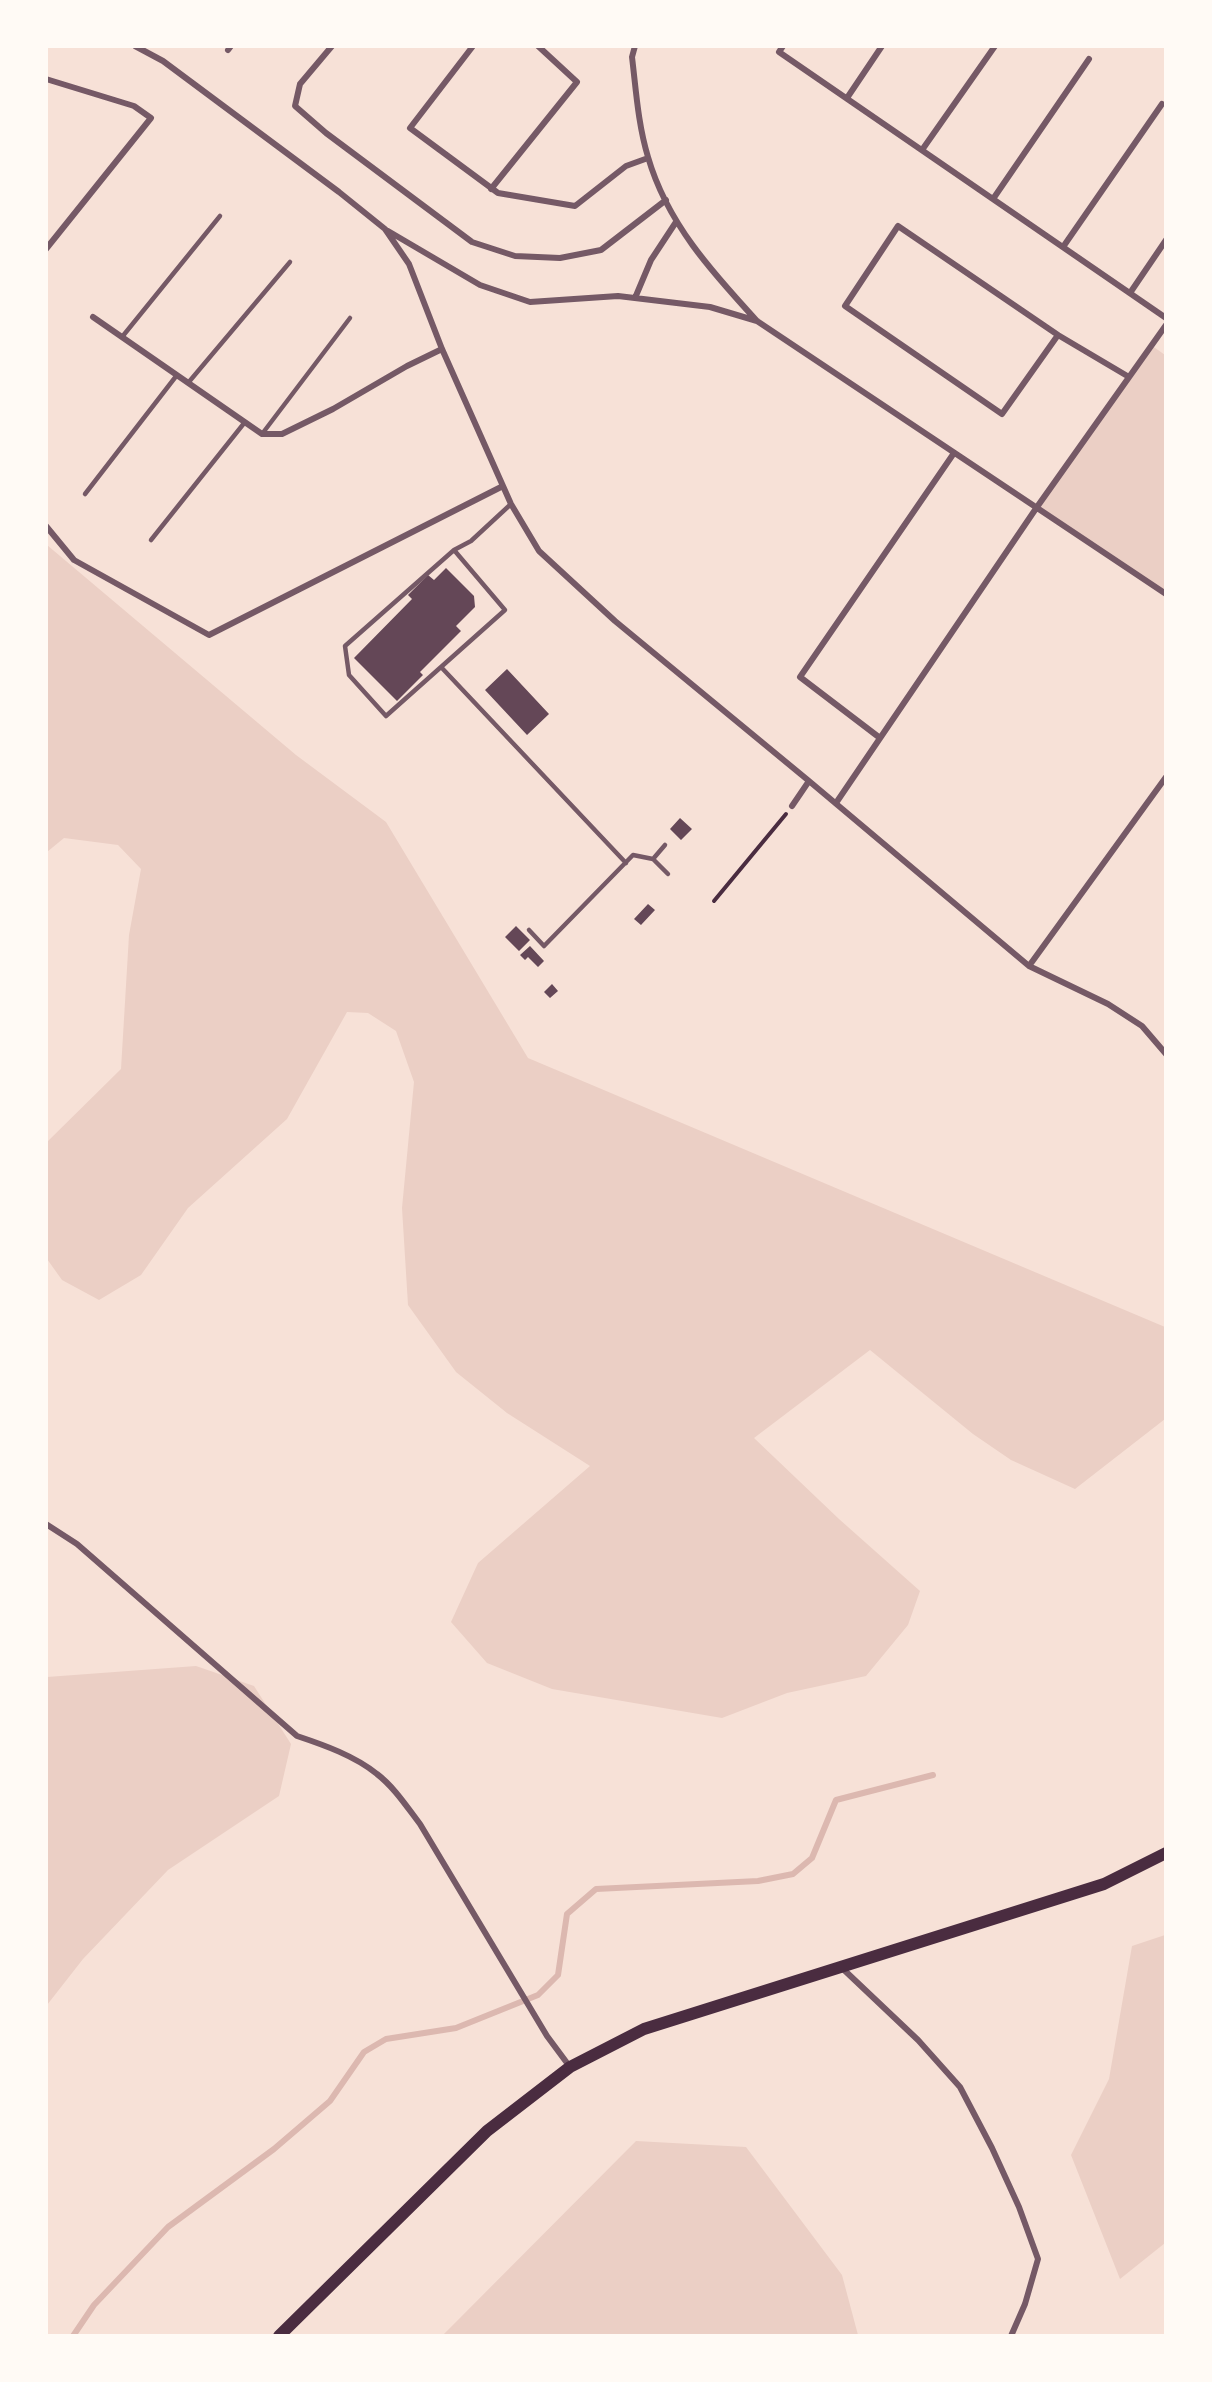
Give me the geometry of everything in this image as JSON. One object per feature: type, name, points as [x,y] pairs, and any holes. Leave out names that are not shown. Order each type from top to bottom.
[{"type":"main road","points":[[279,2336],[487,2131],[570,2067],[644,2029],[1104,1884],[1166,1853]]},
{"type":"street","points":[[135,46],[163,61],[385,229],[480,285],[530,302],[618,296],[710,307],[757,321]]},
{"type":"street","points":[[332,46],[300,84],[295,106],[326,133],[472,242],[515,256],[560,258],[601,250],[666,200]]},
{"type":"street","points":[[473,46],[410,128],[498,194],[575,206],[626,166],[648,158]]},
{"type":"street","points":[[491,189],[577,82],[538,46]]},
{"type":"street","points":[[635,46],[632,57],[640,121],[648,158],[666,200],[676,222],[706,266],[757,321],[1166,594]]},
{"type":"street","points":[[783,46],[779,52],[1166,318]]},
{"type":"street","points":[[847,98],[882,46]]},
{"type":"street","points":[[922,150],[995,46]]},
{"type":"street","points":[[993,199],[1089,59]]},
{"type":"street","points":[[46,79],[134,106],[151,118],[46,249]]},
{"type":"street","points":[[1063,247],[1162,104]]},
{"type":"street","points":[[635,298],[651,260],[676,222]]},
{"type":"street","points":[[1058,335],[1002,414],[845,306],[898,226],[1058,335],[1129,376]]},
{"type":"street","points":[[385,229],[409,264],[442,349],[511,504],[539,551],[615,621],[1029,966],[1108,1004],[1142,1026],[1166,1054]]},
{"type":"street","points":[[1130,293],[1166,240]]},
{"type":"street","points":[[93,317],[262,434],[282,434],[333,409],[407,366],[442,349]]},
{"type":"street","points":[[836,803],[1037,507],[1166,324]]},
{"type":"street","points":[[880,738],[800,677],[954,453]]},
{"type":"street","points":[[46,526],[74,560],[209,635],[503,486]]},
{"type":"street","points":[[1029,966],[1165,779]]},
{"type":"street","points":[[792,806],[809,781]]},
{"type":"street","points":[[46,1524],[77,1545],[297,1736],[331,1748],[377,1773],[420,1824],[547,2036],[570,2067]]},
{"type":"street","points":[[842,1968],[918,2040],[960,2087],[1006,2177],[1038,2259],[1025,2304],[1011,2336]]},
{"type":"lane","points":[[122,337],[220,216]]},
{"type":"lane","points":[[188,382],[290,262]]},
{"type":"lane","points":[[262,434],[351,318]]},
{"type":"lane","points":[[85,494],[177,375]]},
{"type":"lane","points":[[151,540],[245,422]]},
{"type":"lane","points":[[454,550],[505,610],[386,716],[349,675],[345,646],[454,550],[471,541],[511,504]]},
{"type":"lane","points":[[441,667],[626,863]]},
{"type":"lane","points":[[653,859],[665,845]]},
{"type":"lane","points":[[529,930],[544,946],[633,855],[653,859],[668,874]]},
{"type":"path","points":[[714,901],[792,806]]},
{"type":"shaded area","points":[[1151,345],[1165,355],[1165,594],[1037,507]]},
{"type":"shaded area","points":[[47,545],[296,755],[386,822],[528,1058],[1165,1327],[1165,1419],[1075,1489],[1011,1460],[973,1434],[870,1350],[754,1438],[839,1519],[920,1591],[908,1625],[866,1676],[787,1693],[722,1718],[552,1689],[487,1663],[451,1622],[478,1563],[590,1466],[507,1413],[456,1372],[408,1305],[402,1208],[414,1082],[396,1031],[368,1013],[347,1012],[287,1119],[188,1208],[141,1275],[99,1300],[62,1280],[47,1259],[47,1142],[121,1069],[129,935],[141,869],[118,845],[64,838],[47,852]]},
{"type":"shaded area","points":[[196,1666],[254,1686],[291,1744],[279,1796],[168,1870],[83,1959],[47,2005],[47,1677]]},
{"type":"shaded area","points":[[1165,1935],[1165,2243],[1120,2279],[1071,2155],[1109,2079],[1132,1946]]},
{"type":"shaded area","points":[[636,2141],[746,2147],[842,2275],[858,2335],[443,2335]]},
{"type":"building","points":[[446,568],[474,596],[475,607],[456,626],[461,631],[420,672],[423,675],[397,701],[354,658],[412,599],[408,595],[428,575],[434,580]]},
{"type":"building","points":[[507,669],[549,714],[527,735],[485,690]]},
{"type":"building","points":[[680,818],[692,829],[681,840],[670,829]]},
{"type":"building","points":[[648,904],[655,910],[641,925],[634,919]]},
{"type":"building","points":[[516,926],[530,940],[519,951],[505,937]]},
{"type":"building","points":[[530,946],[544,961],[538,967],[528,957],[525,960],[520,955]]},
{"type":"building","points":[[552,984],[558,991],[550,998],[544,992]]},
{"type":"waterway","points":[[73,2336],[94,2305],[168,2227],[274,2149],[330,2101],[364,2052],[386,2039],[456,2028],[538,1995],[558,1975],[567,1914],[596,1889],[758,1881],[793,1874],[812,1858],[836,1800],[933,1775]]}]
